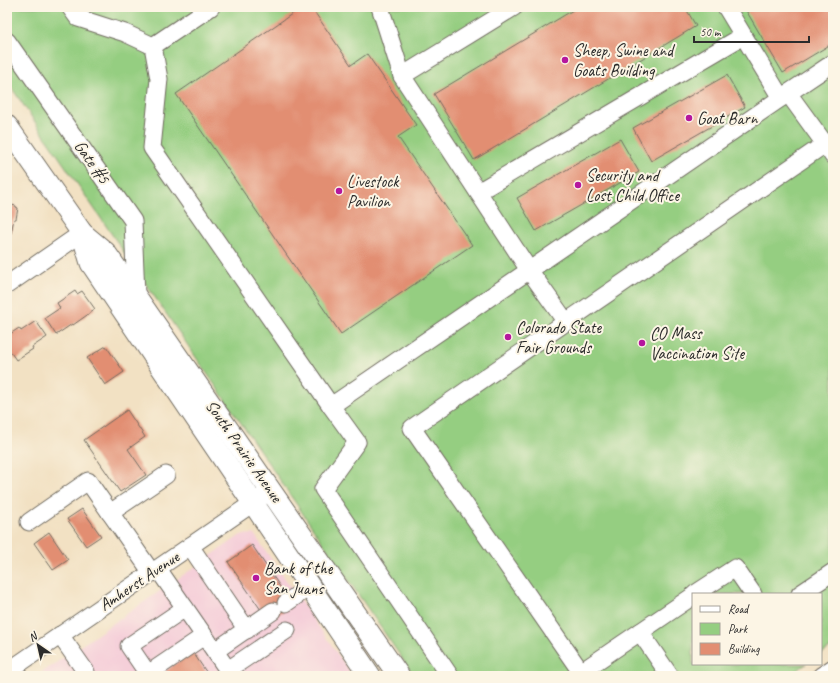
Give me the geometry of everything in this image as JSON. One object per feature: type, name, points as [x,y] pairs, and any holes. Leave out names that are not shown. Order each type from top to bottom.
[{"type":"main road","name":"South Prairie Avenue","points":[[7,126],[82,233],[105,252],[399,676]]},
{"type":"main road","name":"South Prairie Avenue","points":[[82,233],[91,263],[370,676]]},
{"type":"street","points":[[70,7],[78,18],[125,33],[152,46]]},
{"type":"street","points":[[152,46],[212,7]]},
{"type":"street","points":[[380,7],[402,76],[529,270],[566,322]]},
{"type":"street","points":[[402,76],[514,7]]},
{"type":"street","points":[[692,597],[581,672],[412,428],[566,322],[829,150],[785,95],[743,36],[726,7]]},
{"type":"street","points":[[478,192],[743,36]]},
{"type":"street","name":"Gate #5","points":[[7,41],[133,221],[136,296]]},
{"type":"street","points":[[152,46],[158,79],[152,148],[357,442],[323,488],[450,676]]},
{"type":"street","points":[[331,406],[833,63]]},
{"type":"street","points":[[7,285],[82,233]]},
{"type":"street","points":[[110,513],[166,475]]},
{"type":"street","points":[[29,522],[88,481],[110,513],[185,608],[230,673],[287,630]]},
{"type":"street","name":"Amherst Avenue","points":[[7,672],[271,490]]},
{"type":"street","points":[[190,546],[247,630]]},
{"type":"street","points":[[697,593],[734,568],[752,593]]},
{"type":"street","points":[[802,593],[833,572]]},
{"type":"street","points":[[215,652],[309,587]]},
{"type":"street","points":[[185,608],[129,646],[148,674],[204,636]]},
{"type":"street","points":[[640,632],[670,676]]},
{"type":"street","points":[[60,635],[86,672],[81,676]]},
{"type":"street","points":[[821,676],[833,668]]},
{"type":"shaded area","points":[[254,534],[353,676],[37,676],[241,535]]},
{"type":"green space","name":"Colorado State Fair Grounds","points":[[7,7],[833,7],[833,646],[822,653],[822,593],[692,593],[692,665],[805,665],[789,676],[414,676],[7,81]]},
{"type":"building","name":"Livestock Pavilion","points":[[302,7],[311,7],[351,65],[367,54],[416,125],[398,137],[472,245],[341,334],[176,94]]},
{"type":"building","name":"Sheep, Swine and Goats Building","points":[[578,7],[685,7],[696,26],[474,160],[434,94]]},
{"type":"building","points":[[744,7],[833,7],[833,43],[783,73]]},
{"type":"building","name":"Goat Barn","points":[[727,75],[745,107],[651,161],[633,128]]},
{"type":"building","name":"Security and Lost Child Office","points":[[620,139],[639,172],[536,231],[517,198]]},
{"type":"building","points":[[7,204],[18,208],[11,233],[7,233]]},
{"type":"building","points":[[75,291],[77,294],[82,291],[95,309],[56,335],[45,318],[60,308],[57,303]]},
{"type":"building","points":[[36,321],[47,337],[32,347],[33,349],[16,360],[7,347],[7,336],[19,328],[21,331]]},
{"type":"building","points":[[106,346],[124,372],[105,385],[87,358]]},
{"type":"building","points":[[127,410],[145,437],[128,449],[146,475],[120,492],[84,440]]},
{"type":"building","points":[[82,509],[101,536],[86,546],[67,519]]},
{"type":"building","points":[[49,532],[68,560],[53,570],[34,543]]},
{"type":"building","name":"Bank of the San Juans","points":[[252,545],[285,594],[290,607],[277,615],[261,610],[228,562]]},
{"type":"building","points":[[192,651],[209,676],[159,676]]},
{"type":"place","name":"Sheep, Swine and Goats Building","points":[[565,60]]},
{"type":"place","name":"Goat Barn","points":[[689,118]]},
{"type":"place","name":"Security and Lost Child Office","points":[[578,185]]},
{"type":"place","name":"Livestock Pavilion","points":[[339,191]]},
{"type":"place","name":"Colorado State Fair Grounds","points":[[508,337]]},
{"type":"place","name":"CO Mass Vaccination Site","points":[[642,343]]},
{"type":"place","name":"Bank of the San Juans","points":[[256,578]]}]
